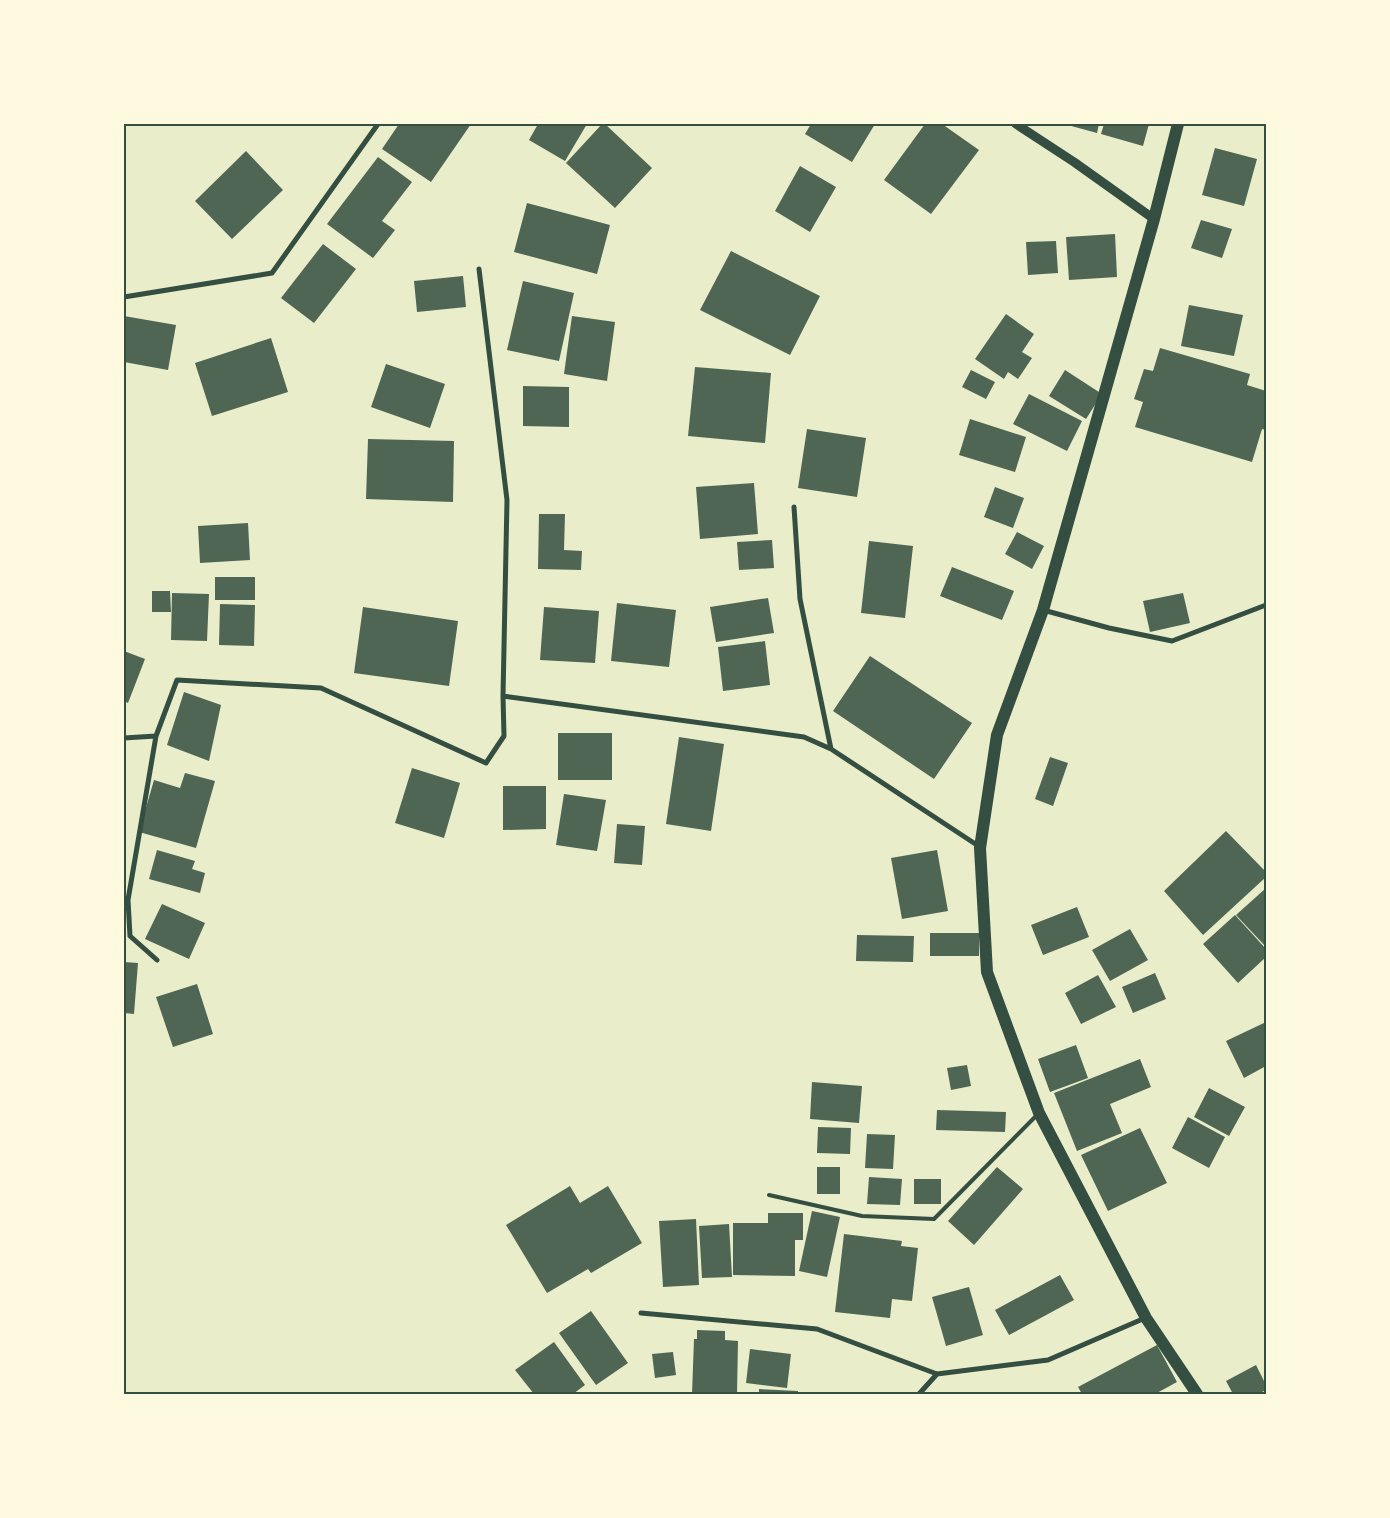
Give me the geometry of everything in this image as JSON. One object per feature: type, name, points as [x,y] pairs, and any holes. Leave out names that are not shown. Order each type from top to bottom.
[{"type":"main road","points":[[1178,124],[1154,219],[1043,610],[997,735],[980,848],[987,972],[1039,1113],[1146,1318],[1197,1394]]},
{"type":"street","points":[[124,297],[272,273],[378,124]]},
{"type":"street","points":[[1016,124],[1074,162],[1154,219]]},
{"type":"street","points":[[157,960],[130,936],[128,900],[156,736],[177,680],[321,688],[486,763],[504,736],[503,696],[507,500],[479,269]]},
{"type":"street","points":[[794,507],[800,599],[830,749]]},
{"type":"street","points":[[1043,610],[1109,628],[1172,641],[1266,605]]},
{"type":"street","points":[[503,696],[804,737],[830,749],[980,848]]},
{"type":"street","points":[[124,738],[156,736]]},
{"type":"street","points":[[641,1313],[816,1329],[937,1374],[1048,1360],[1146,1318]]},
{"type":"street","points":[[919,1394],[937,1374]]},
{"type":"lane","points":[[769,1195],[862,1216],[934,1219],[1039,1113]]},
{"type":"building","points":[[399,124],[471,124],[431,182],[382,149]]},
{"type":"building","points":[[538,124],[587,124],[565,161],[529,140]]},
{"type":"building","points":[[602,124],[605,124],[652,168],[615,208],[566,163]]},
{"type":"building","points":[[811,124],[875,124],[852,162],[805,134]]},
{"type":"building","points":[[925,124],[942,124],[979,150],[931,214],[884,180]]},
{"type":"building","points":[[1064,124],[1099,124],[1097,133]]},
{"type":"building","points":[[1104,124],[1149,124],[1143,146],[1101,134]]},
{"type":"building","points":[[1215,148],[1257,159],[1244,206],[1202,195]]},
{"type":"building","points":[[246,151],[283,190],[232,239],[195,201]]},
{"type":"building","points":[[378,157],[412,182],[382,221],[395,230],[373,258],[327,224]]},
{"type":"building","points":[[800,166],[836,187],[810,232],[775,211]]},
{"type":"building","points":[[527,203],[610,225],[597,274],[514,252]]},
{"type":"building","points":[[1201,220],[1232,229],[1222,258],[1191,248]]},
{"type":"building","points":[[1115,234],[1117,277],[1069,280],[1066,237]]},
{"type":"building","points":[[1056,241],[1058,273],[1028,275],[1026,242]]},
{"type":"building","points":[[323,244],[356,269],[314,323],[281,298]]},
{"type":"building","points":[[731,251],[820,296],[790,355],[700,310]]},
{"type":"building","points":[[463,276],[466,307],[417,312],[414,281]]},
{"type":"building","points":[[523,281],[574,293],[559,361],[507,350]]},
{"type":"building","points":[[1189,305],[1243,315],[1234,356],[1181,346]]},
{"type":"building","points":[[1006,314],[1034,334],[1022,352],[1032,358],[1018,379],[1008,372],[1004,379],[975,359]]},
{"type":"building","points":[[124,316],[176,325],[168,370],[124,362]]},
{"type":"building","points":[[572,316],[615,322],[607,381],[564,374]]},
{"type":"building","points":[[271,338],[288,392],[212,416],[195,363]]},
{"type":"building","points":[[1160,348],[1250,374],[1247,385],[1266,391],[1266,430],[1262,429],[1252,462],[1135,427],[1143,402],[1134,399],[1144,369],[1153,371]]},
{"type":"building","points":[[386,364],[445,384],[430,428],[371,407]]},
{"type":"building","points":[[695,367],[771,373],[765,443],[688,436]]},
{"type":"building","points":[[971,370],[995,382],[986,399],[962,387]]},
{"type":"building","points":[[1065,370],[1102,394],[1086,419],[1049,396]]},
{"type":"building","points":[[523,386],[569,387],[569,427],[523,426]]},
{"type":"building","points":[[1029,394],[1082,421],[1067,451],[1013,424]]},
{"type":"building","points":[[970,419],[1026,437],[1015,472],[959,455]]},
{"type":"building","points":[[807,429],[866,438],[857,497],[798,488]]},
{"type":"building","points":[[368,439],[454,441],[453,502],[366,499]]},
{"type":"building","points":[[754,483],[758,534],[700,539],[696,487]]},
{"type":"building","points":[[995,487],[1024,498],[1013,528],[984,517]]},
{"type":"building","points":[[539,514],[565,514],[564,550],[582,551],[581,570],[538,569]]},
{"type":"building","points":[[248,523],[250,560],[200,563],[198,526]]},
{"type":"building","points":[[1017,532],[1044,546],[1032,569],[1005,554]]},
{"type":"building","points":[[772,540],[774,568],[739,570],[737,542]]},
{"type":"building","points":[[869,541],[913,546],[905,618],[861,613]]},
{"type":"building","points":[[952,567],[1014,591],[1002,620],[940,596]]},
{"type":"building","points":[[215,577],[255,577],[255,600],[215,600]]},
{"type":"building","points":[[152,591],[170,591],[171,612],[152,612]]},
{"type":"building","points":[[172,593],[209,594],[207,641],[171,640]]},
{"type":"building","points":[[1183,593],[1190,623],[1150,632],[1143,601]]},
{"type":"building","points":[[768,598],[774,633],[716,642],[710,607]]},
{"type":"building","points":[[617,603],[676,610],[669,667],[611,661]]},
{"type":"building","points":[[220,604],[255,605],[254,646],[219,645]]},
{"type":"building","points":[[363,607],[458,621],[449,686],[354,673]]},
{"type":"building","points":[[544,607],[599,611],[595,663],[540,660]]},
{"type":"building","points":[[765,641],[770,685],[723,691],[718,647]]},
{"type":"building","points":[[124,651],[145,659],[128,703],[124,701]]},
{"type":"building","points":[[870,656],[972,723],[934,779],[833,711]]},
{"type":"building","points":[[184,692],[221,705],[209,761],[167,745]]},
{"type":"building","points":[[558,733],[612,733],[612,780],[558,780]]},
{"type":"building","points":[[679,737],[724,744],[711,831],[666,824]]},
{"type":"building","points":[[1050,757],[1068,763],[1053,806],[1035,799]]},
{"type":"building","points":[[412,768],[460,783],[444,838],[395,823]]},
{"type":"building","points":[[185,773],[215,781],[196,848],[139,832],[154,780],[180,788]]},
{"type":"building","points":[[503,786],[546,786],[546,829],[503,830]]},
{"type":"building","points":[[564,794],[606,800],[597,851],[556,845]]},
{"type":"building","points":[[617,824],[645,826],[642,865],[614,863]]},
{"type":"building","points":[[1226,831],[1266,872],[1266,877],[1203,935],[1164,891]]},
{"type":"building","points":[[157,850],[195,861],[192,869],[205,873],[200,893],[149,879]]},
{"type":"building","points":[[937,850],[948,911],[902,919],[891,858]]},
{"type":"building","points":[[1266,888],[1266,947],[1236,915]]},
{"type":"building","points":[[162,904],[205,923],[189,959],[145,939]]},
{"type":"building","points":[[1077,907],[1089,937],[1043,955],[1031,925]]},
{"type":"building","points":[[1235,915],[1266,949],[1266,957],[1238,983],[1203,944]]},
{"type":"building","points":[[1130,929],[1148,960],[1110,981],[1092,950]]},
{"type":"building","points":[[930,933],[979,933],[979,956],[930,956]]},
{"type":"building","points":[[857,935],[914,936],[913,962],[856,961]]},
{"type":"building","points":[[124,962],[138,963],[134,1014],[124,1013]]},
{"type":"building","points":[[1155,973],[1166,999],[1133,1013],[1122,987]]},
{"type":"building","points":[[1098,975],[1116,1007],[1081,1024],[1065,993]]},
{"type":"building","points":[[197,984],[213,1034],[173,1047],[156,997]]},
{"type":"building","points":[[1266,1022],[1266,1066],[1244,1078],[1226,1041]]},
{"type":"building","points":[[1076,1045],[1088,1078],[1050,1092],[1038,1059]]},
{"type":"building","points":[[1140,1059],[1151,1087],[1110,1104],[1122,1133],[1077,1151],[1054,1093]]},
{"type":"building","points":[[967,1065],[971,1086],[951,1090],[947,1068]]},
{"type":"building","points":[[812,1082],[862,1086],[859,1123],[810,1119]]},
{"type":"building","points":[[1209,1088],[1245,1107],[1229,1136],[1194,1117]]},
{"type":"building","points":[[937,1110],[1006,1112],[1005,1132],[936,1130]]},
{"type":"building","points":[[1188,1117],[1225,1137],[1209,1168],[1172,1148]]},
{"type":"building","points":[[818,1127],[851,1128],[850,1154],[817,1153]]},
{"type":"building","points":[[1140,1128],[1167,1183],[1108,1211],[1081,1155]]},
{"type":"building","points":[[867,1134],[895,1135],[893,1169],[865,1168]]},
{"type":"building","points":[[817,1167],[840,1167],[840,1194],[817,1194]]},
{"type":"building","points":[[997,1167],[1023,1189],[974,1245],[948,1221]]},
{"type":"building","points":[[869,1177],[902,1179],[900,1205],[867,1204]]},
{"type":"building","points":[[914,1179],[941,1179],[941,1204],[914,1204]]},
{"type":"building","points":[[570,1186],[580,1203],[608,1186],[642,1243],[591,1273],[588,1269],[547,1293],[506,1225]]},
{"type":"building","points":[[812,1211],[840,1217],[827,1277],[799,1271]]},
{"type":"building","points":[[768,1213],[803,1213],[803,1240],[795,1240],[795,1276],[733,1275],[733,1223],[768,1223]]},
{"type":"building","points":[[696,1219],[699,1285],[663,1287],[659,1221]]},
{"type":"building","points":[[729,1224],[732,1277],[702,1278],[699,1226]]},
{"type":"building","points":[[844,1234],[902,1241],[901,1246],[918,1248],[912,1301],[892,1299],[890,1318],[835,1312]]},
{"type":"building","points":[[1060,1275],[1074,1300],[1009,1335],[995,1310]]},
{"type":"building","points":[[969,1287],[983,1335],[946,1346],[932,1297]]},
{"type":"building","points":[[591,1311],[628,1363],[596,1385],[559,1333]]},
{"type":"building","points":[[697,1330],[725,1331],[725,1340],[738,1341],[737,1394],[692,1394],[694,1339],[697,1339]]},
{"type":"building","points":[[554,1342],[585,1385],[573,1394],[534,1394],[515,1370]]},
{"type":"building","points":[[1157,1345],[1177,1382],[1155,1394],[1082,1394],[1078,1387]]},
{"type":"building","points":[[750,1349],[791,1354],[787,1388],[746,1383]]},
{"type":"building","points":[[673,1352],[676,1375],[655,1378],[652,1354]]},
{"type":"building","points":[[1256,1365],[1266,1385],[1266,1390],[1258,1394],[1233,1394],[1226,1381]]},
{"type":"building","points":[[759,1389],[798,1391],[798,1394],[759,1394]]}]
